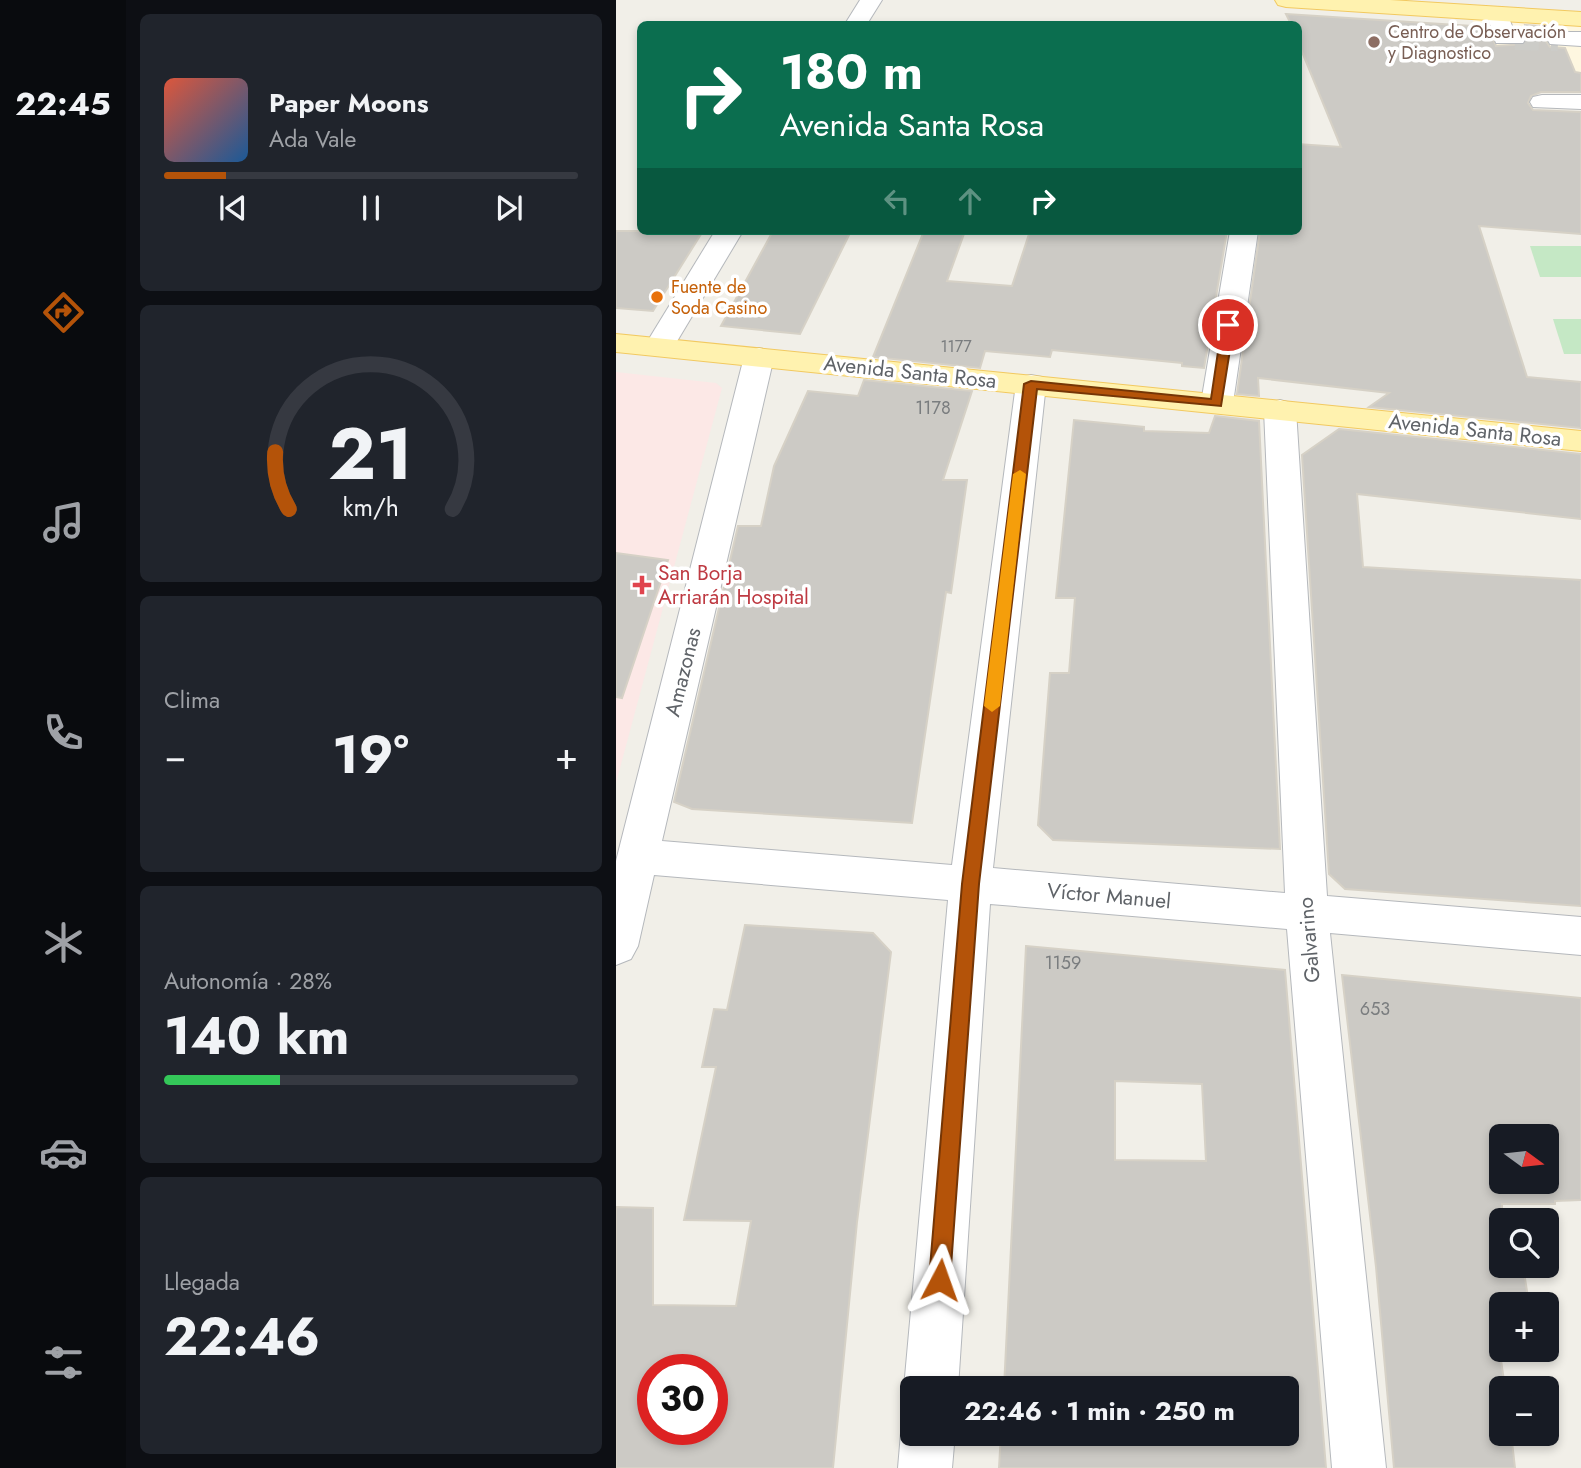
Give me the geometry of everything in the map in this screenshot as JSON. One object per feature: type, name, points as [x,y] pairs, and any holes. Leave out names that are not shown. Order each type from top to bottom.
[{"type":"main road","points":[[1286,0],[1581,19]]},
{"type":"main road","name":"Avenida Santa Rosa","points":[[616,343],[1581,441]]},
{"type":"street","points":[[858,21],[871,0]]},
{"type":"street","points":[[1497,15],[1504,38],[1514,38]]},
{"type":"street","points":[[1542,102],[1581,102]]},
{"type":"street","points":[[659,347],[727,235]]},
{"type":"street","points":[[1217,403],[1243,235]]},
{"type":"street","name":"Amazonas","points":[[616,946],[759,357]]},
{"type":"street","points":[[932,1376],[970,884],[1031,384]]},
{"type":"street","name":"Galvarino","points":[[1280,410],[1307,913],[1359,1468]]},
{"type":"street","name":"Víctor Manuel","points":[[638,856],[1581,936]]},
{"type":"street","points":[[925,1468],[927,1446]]},
{"type":"shaded area","points":[[1472,18],[1581,24],[1581,72],[1489,72]]},
{"type":"shaded area","name":"San Borja Arriarán Hospital","points":[[616,372],[716,383],[722,388],[616,783]]},
{"type":"green space","points":[[1530,246],[1581,246],[1581,277],[1540,277]]},
{"type":"green space","points":[[1553,319],[1581,319],[1581,354],[1564,354]]},
{"type":"building","points":[[1286,14],[1488,27],[1496,46],[1525,44],[1528,37],[1524,30],[1518,29],[1526,30],[1525,25],[1557,27],[1558,29],[1548,33],[1545,40],[1550,47],[1565,48],[1575,72],[1581,73],[1581,92],[1541,92],[1531,96],[1528,103],[1533,110],[1581,112],[1581,234],[1479,226],[1527,377],[1581,382],[1581,428],[1369,407],[1389,393],[1258,378],[1259,396],[1237,394],[1259,235],[1302,235],[1302,144],[1341,147],[1302,52],[1302,21],[1290,21]]},
{"type":"building","points":[[616,231],[637,231],[637,235],[700,235],[653,311],[616,308]]},
{"type":"building","points":[[771,235],[849,235],[800,334],[721,326]]},
{"type":"building","points":[[922,235],[964,235],[947,281],[1012,286],[1029,235],[1226,235],[1204,368],[1182,366],[1182,363],[1052,350],[1050,357],[985,351],[980,368],[873,357]]},
{"type":"building","points":[[864,380],[972,391],[943,480],[967,480],[951,593],[946,592],[912,823],[692,809],[674,802],[738,526],[761,526],[774,466],[808,391],[858,396]]},
{"type":"building","points":[[1215,416],[1259,421],[1280,849],[1053,840],[1038,825],[1050,673],[1069,673],[1075,598],[1056,598],[1074,420],[1144,427],[1144,431],[1209,433]]},
{"type":"building","points":[[1339,429],[1581,454],[1581,519],[1357,494],[1363,567],[1581,580],[1581,906],[1345,889],[1329,874],[1302,455]]},
{"type":"building","points":[[616,553],[668,560],[622,698],[616,697]]},
{"type":"building","points":[[745,925],[873,933],[891,952],[857,1222],[833,1468],[616,1468],[616,1207],[653,1208],[653,1305],[736,1306],[751,1221],[684,1220],[716,1067],[702,1067],[714,1009],[727,1010]]},
{"type":"building","points":[[1026,946],[1285,970],[1326,1468],[999,1468],[1000,1446],[1299,1446],[1299,1376],[1005,1376]],"holes":[[[1115,1081],[1202,1084],[1206,1161],[1115,1160]]]},
{"type":"building","points":[[1342,975],[1581,998],[1581,1200],[1555,1201],[1555,1204],[1502,1204],[1502,1208],[1489,1208],[1489,1278],[1525,1278],[1527,1292],[1489,1292],[1489,1362],[1501,1362],[1503,1376],[1489,1376],[1489,1446],[1512,1446],[1515,1468],[1394,1468],[1376,1267]]},
{"type":"tunnel","points":[[1515,38],[1558,39]]},
{"type":"slow traffic","points":[[992,706],[1020,474]]},
{"type":"place","name":"Centro de Observación y Diagnostico","points":[[1374,42]]},
{"type":"place","name":"Fuente de Soda Casino","points":[[657,297]]},
{"type":"place","name":"San Borja Arriarán Hospital","points":[[642,585]]},
{"type":"route","points":[[940,1280],[970,884],[1031,384],[1217,403],[1228,325]]}]
